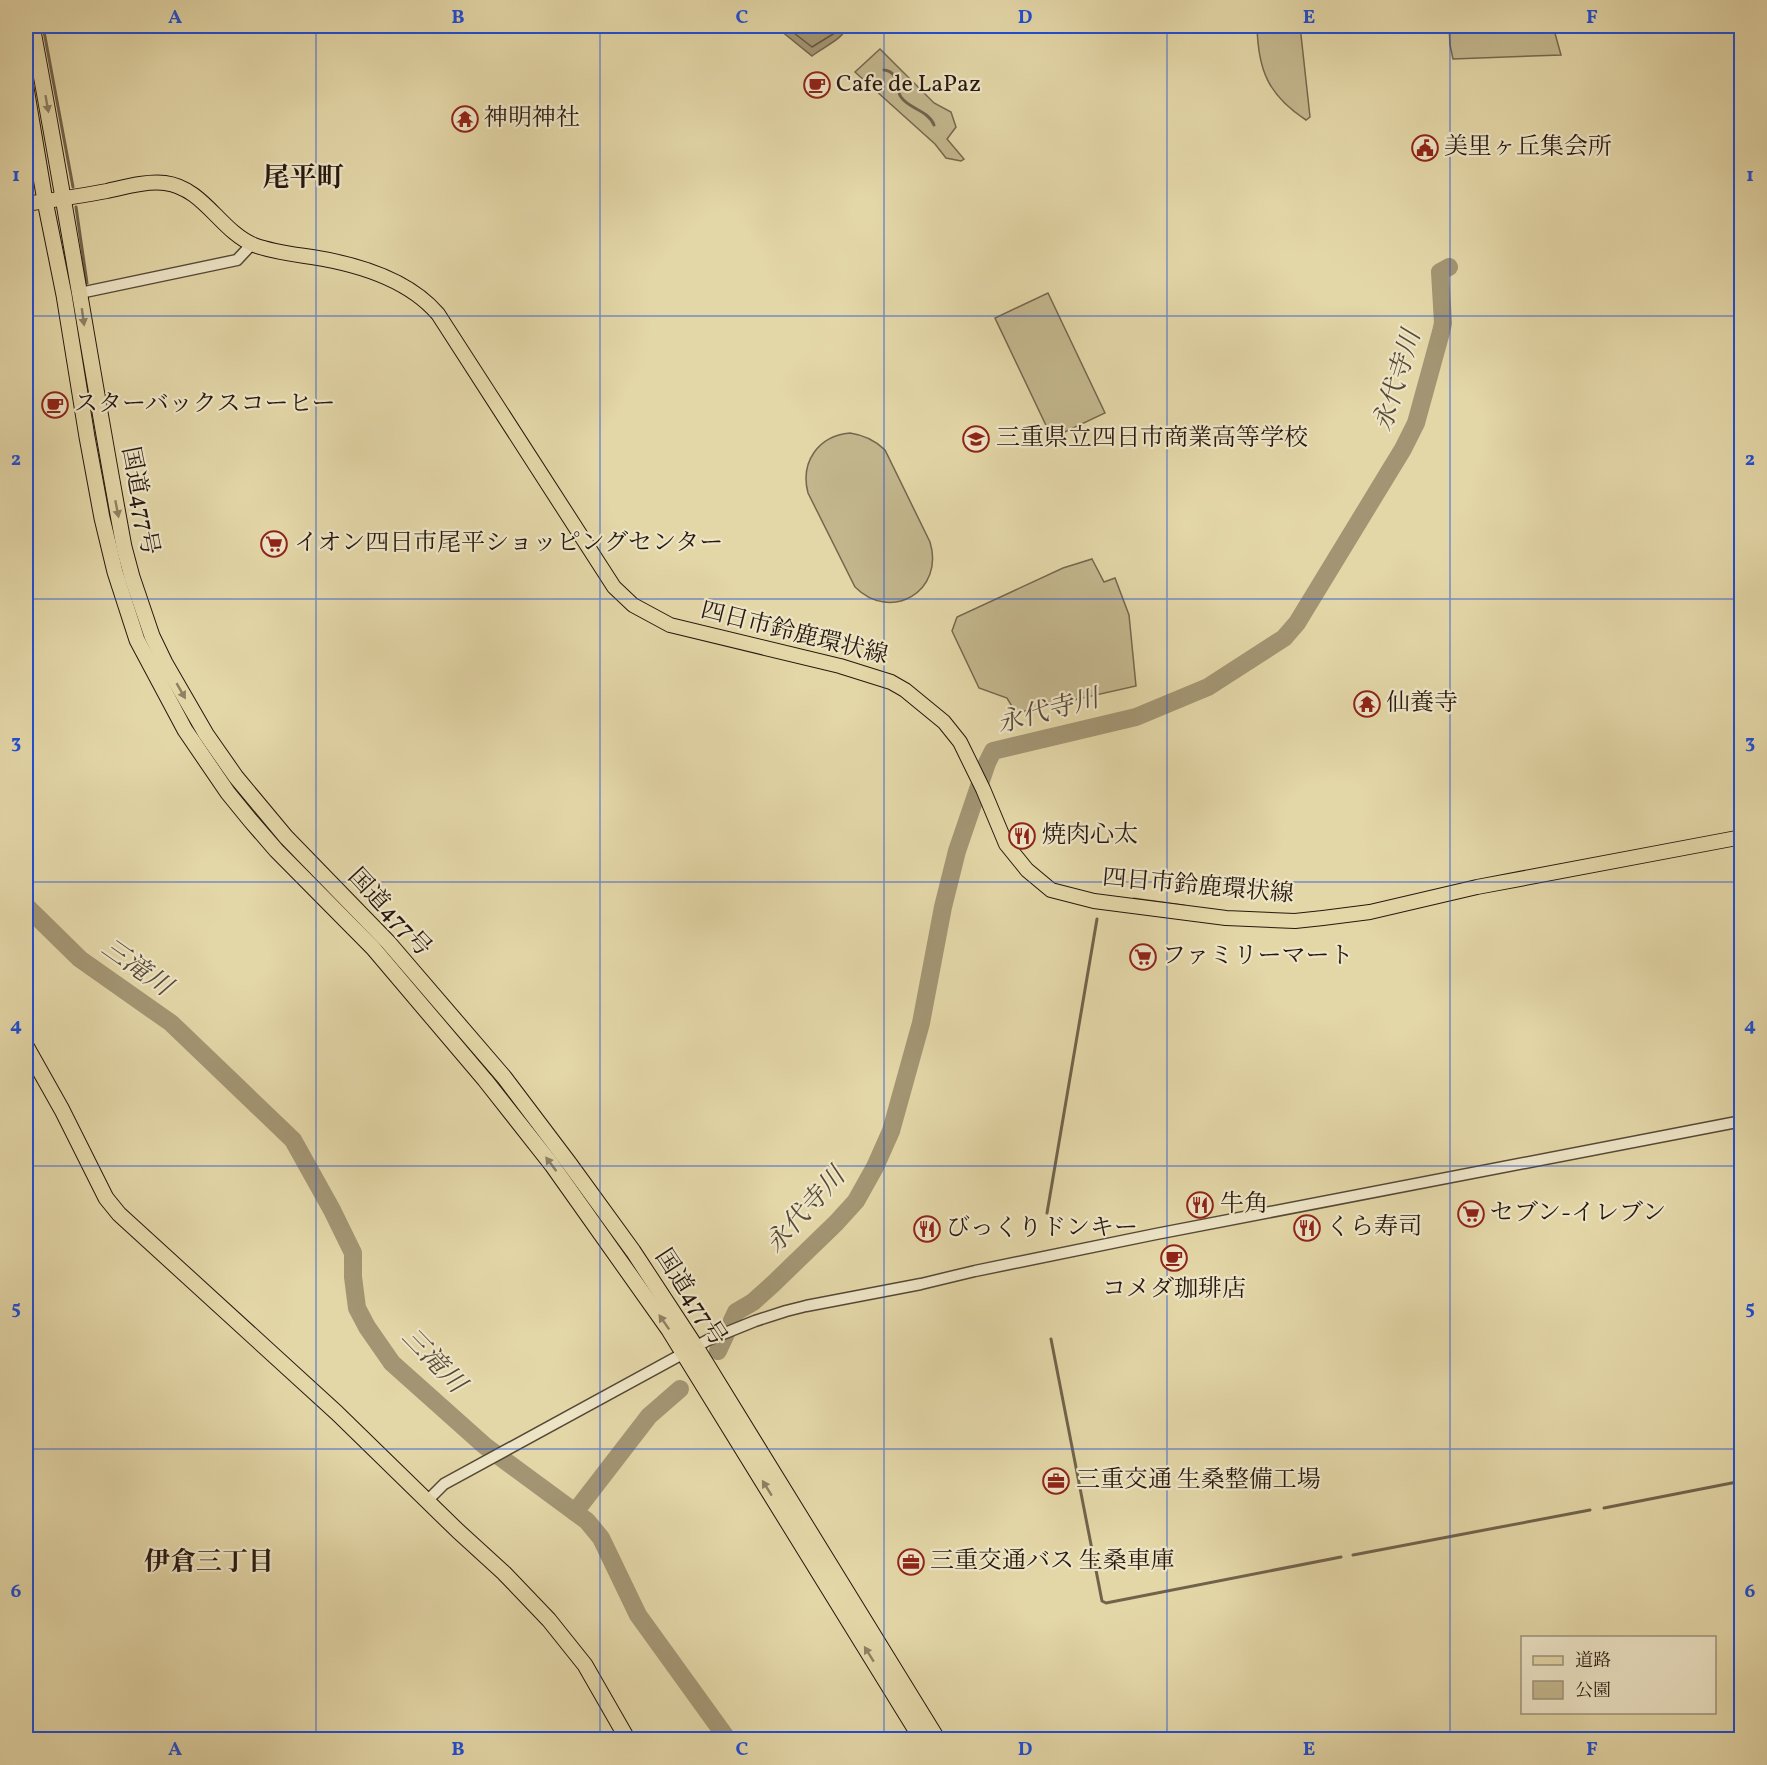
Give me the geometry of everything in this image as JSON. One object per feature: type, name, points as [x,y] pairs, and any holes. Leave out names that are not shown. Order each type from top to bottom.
[{"type":"highway","name":"国道477号","points":[[32,26],[64,198],[103,435],[132,577],[152,636],[165,663],[206,734],[236,777],[286,837],[388,942],[504,1077],[633,1251],[924,1740]]},
{"type":"highway","name":"国道477号","points":[[26,88],[87,437],[114,572],[137,640],[185,730],[228,793],[270,842],[373,948],[486,1080],[552,1165],[669,1330],[690,1350],[894,1666],[938,1740]]},
{"type":"highway","points":[[26,1046],[62,1110],[106,1198],[118,1214],[337,1413],[504,1573],[549,1620],[585,1665],[628,1740]]},
{"type":"highway","points":[[894,1666],[892,1681],[916,1719],[924,1740]]},
{"type":"main road","name":"四日市鈴鹿環状線","points":[[26,204],[145,184],[166,183],[183,188],[203,202],[238,236],[252,244],[286,254],[345,265],[388,278],[406,288],[432,307],[614,587],[633,605],[675,627],[840,666],[891,682],[905,690],[944,722],[960,742],[1006,844],[1027,870],[1052,890],[1094,901],[1226,918],[1295,921],[1370,912],[1477,887],[1742,837]]},
{"type":"street","points":[[80,293],[237,260],[252,244]]},
{"type":"street","points":[[427,1501],[444,1484],[666,1362],[713,1338],[743,1326],[806,1306],[921,1284],[975,1270],[1167,1231],[1742,1122]]},
{"type":"green space","points":[[1257,26],[1300,26],[1310,117],[1306,120],[1282,101],[1268,80],[1260,56]]},
{"type":"green space","points":[[1449,26],[1553,26],[1561,55],[1453,59]]},
{"type":"green space","points":[[880,49],[934,103],[951,112],[956,127],[947,139],[964,159],[961,161],[946,158],[935,144],[855,72]]},
{"type":"green space","points":[[1048,293],[1105,413],[1052,438],[995,318]]},
{"type":"green space","points":[[850,433],[869,439],[885,450],[930,542],[933,559],[930,575],[912,596],[899,602],[884,602],[869,597],[855,587],[808,493],[807,471],[814,452],[829,439]]},
{"type":"green space","points":[[1092,559],[1104,582],[1115,578],[1129,615],[1136,686],[1016,713],[1007,698],[979,688],[952,631],[957,617],[1063,568]]},
{"type":"water","points":[[775,26],[847,26],[838,39],[812,56]]},
{"type":"waterway","points":[[43,26],[73,187]]},
{"type":"waterway","points":[[884,70],[889,71],[895,77],[899,93],[904,101],[927,116],[934,125]]},
{"type":"waterway","points":[[76,207],[87,283]]},
{"type":"waterway","name":"永代寺川","points":[[718,1351],[736,1312],[753,1302],[836,1223],[856,1201],[875,1167],[891,1131],[921,1023],[943,907],[957,851],[993,751],[1136,717],[1208,687],[1284,638],[1297,623],[1403,449],[1416,423],[1443,323],[1440,272],[1449,267]]},
{"type":"waterway","points":[[1134,899],[1184,906]]},
{"type":"waterway","name":"三滝川","points":[[26,906],[80,959],[171,1023],[293,1140],[353,1253],[357,1308],[392,1363],[485,1446],[587,1521],[601,1538],[638,1615],[730,1740]]},
{"type":"waterway","points":[[1047,1213],[1097,919]]},
{"type":"waterway","points":[[1051,1339],[1102,1601],[1106,1603],[1341,1557]]},
{"type":"waterway","name":"永代寺川","points":[[575,1512],[649,1416],[680,1389]]},
{"type":"waterway","points":[[1604,1508],[1742,1481]]},
{"type":"waterway","points":[[1353,1555],[1590,1510]]},
{"type":"place","name":"Cafe de LaPaz","points":[[817,85]]},
{"type":"place","name":"神明神社","points":[[465,119]]},
{"type":"place","name":"美里ヶ丘集会所","points":[[1425,148]]},
{"type":"place","name":"スターバックスコーヒー","points":[[55,405]]},
{"type":"place","name":"三重県立四日市商業高等学校","points":[[976,439]]},
{"type":"place","name":"イオン四日市尾平ショッピングセンター","points":[[274,544]]},
{"type":"place","name":"仙養寺","points":[[1367,704]]},
{"type":"place","name":"焼肉心太","points":[[1022,836]]},
{"type":"place","name":"ファミリーマート","points":[[1143,957]]},
{"type":"place","name":"牛角","points":[[1200,1205]]},
{"type":"place","name":"セブン-イレブン","points":[[1471,1214]]},
{"type":"place","name":"くら寿司","points":[[1307,1228]]},
{"type":"place","name":"びっくりドンキー","points":[[927,1229]]},
{"type":"place","name":"コメダ珈琲店","points":[[1174,1258]]},
{"type":"place","name":"三重交通 生桑整備工場","points":[[1056,1481]]},
{"type":"place","name":"三重交通バス 生桑車庫","points":[[911,1562]]},
{"type":"district","name":"尾平町","points":[[303,179]]},
{"type":"district","name":"伊倉三丁目","points":[[209,1563]]}]
